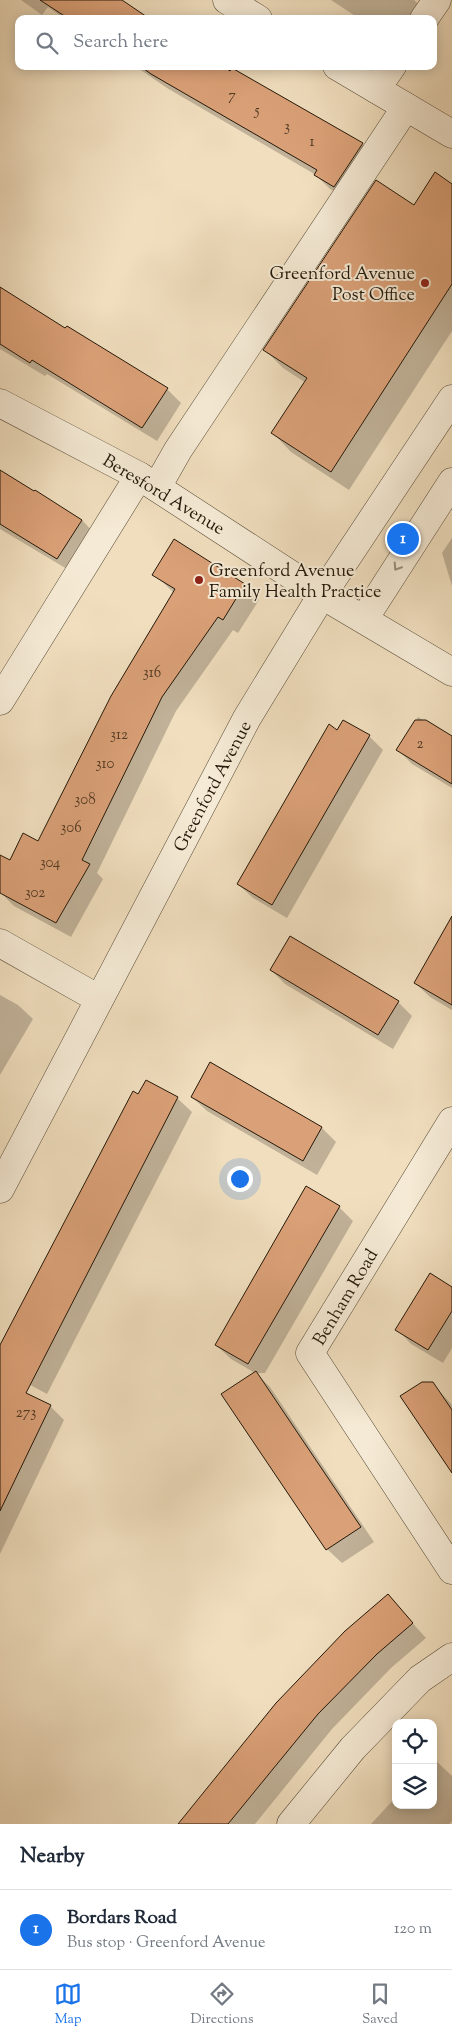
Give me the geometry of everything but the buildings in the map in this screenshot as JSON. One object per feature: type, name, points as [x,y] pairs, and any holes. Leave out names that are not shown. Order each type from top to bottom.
[{"type":"street","points":[[227,0],[251,15]]},
{"type":"street","points":[[427,15],[437,0]]},
{"type":"street","points":[[344,70],[452,134]]},
{"type":"street","points":[[376,89],[389,70]]},
{"type":"street","points":[[0,701],[148,481],[178,450],[406,107]]},
{"type":"street","name":"Greenford Avenue","points":[[0,1189],[247,718],[322,595],[452,399]]},
{"type":"street","name":"Beresford Avenue","points":[[0,402],[148,481],[322,595],[452,672]]},
{"type":"street","points":[[364,619],[452,482]]},
{"type":"street","points":[[0,943],[99,999]]},
{"type":"street","name":"Benham Road","points":[[452,1121],[310,1354],[452,1570]]},
{"type":"street","points":[[291,1824],[353,1748],[420,1680],[452,1657]]},
{"type":"place","name":"Greenford Avenue Post Office","points":[[425,283]]},
{"type":"place","name":"Bordars Road","points":[[403,539]]},
{"type":"place","name":"Greenford Avenue Family Health Practice","points":[[199,580]]}]
